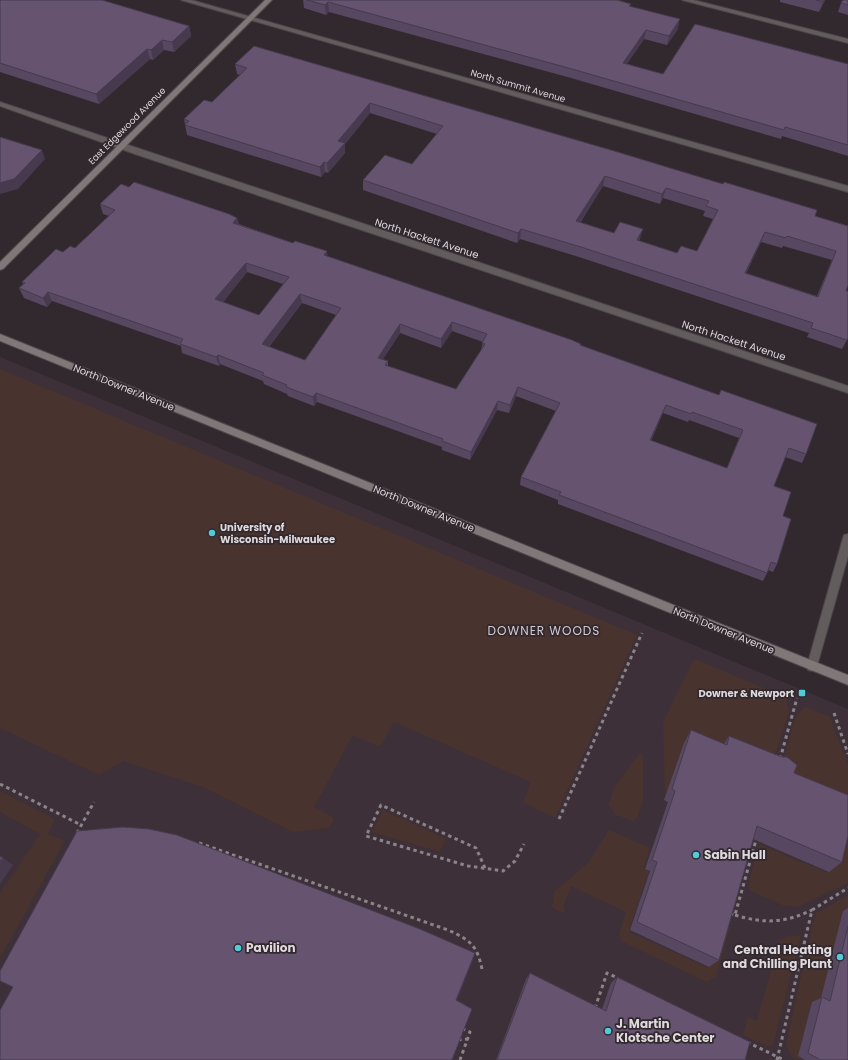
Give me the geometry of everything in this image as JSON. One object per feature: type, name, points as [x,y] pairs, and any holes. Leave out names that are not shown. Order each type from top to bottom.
[{"type":"street","name":"North Summit Avenue","points":[[184,0],[848,189]]},
{"type":"street","name":"East Edgewood Avenue","points":[[0,267],[120,146],[269,0]]},
{"type":"street","points":[[685,0],[848,41]]},
{"type":"street","name":"North Hackett Avenue","points":[[0,104],[120,146],[848,390]]},
{"type":"street","name":"North Downer Avenue","points":[[0,337],[848,680]]},
{"type":"street","points":[[812,666],[848,538]]},
{"type":"path","points":[[559,819],[642,633]]},
{"type":"path","points":[[779,762],[797,698]]},
{"type":"path","points":[[834,713],[848,754]]},
{"type":"path","points":[[0,784],[81,825]]},
{"type":"path","points":[[74,839],[94,802]]},
{"type":"path","points":[[484,868],[476,848],[381,804],[366,836],[468,866],[503,871],[515,861],[524,844]]},
{"type":"path","points":[[735,915],[756,840]]},
{"type":"path","points":[[197,843],[448,930],[467,939],[479,951],[482,968]]},
{"type":"path","points":[[725,911],[756,922],[790,921],[812,910],[848,888]]},
{"type":"path","points":[[777,1059],[812,910]]},
{"type":"path","points":[[588,1005],[595,1008],[607,973],[622,980]]},
{"type":"path","points":[[456,1026],[470,1032],[459,1060]]},
{"type":"path","points":[[455,1041],[467,1039],[459,1060]]},
{"type":"path","points":[[742,1040],[777,1059],[784,1060]]},
{"type":"shaded area","name":"University of Wisconsin-Milwaukee","points":[[0,357],[848,709],[848,1060],[0,1060]]},
{"type":"shaded area","points":[[0,369],[637,635],[555,818],[524,803],[531,782],[394,722],[381,745],[378,746],[353,735],[314,807],[333,817],[333,822],[328,828],[293,832],[203,787],[123,761],[99,775],[0,728]]},
{"type":"shaded area","points":[[694,659],[786,697],[789,711],[772,764],[684,744],[665,797],[663,722]]},
{"type":"shaded area","points":[[805,707],[830,717],[848,765],[848,883],[797,907],[782,905],[751,891],[748,886],[759,844],[828,873],[843,808],[781,769],[796,716]]},
{"type":"shaded area","points":[[639,754],[642,754],[643,758],[643,801],[637,818],[633,821],[616,815],[609,805],[613,789]]},
{"type":"shaded area","points":[[0,791],[55,819],[48,834],[65,841],[0,958],[0,893],[40,834],[0,812]]},
{"type":"shaded area","points":[[383,810],[446,839],[440,852],[372,832]]},
{"type":"shaded area","points":[[609,830],[650,848],[644,868],[649,871],[629,932],[709,968],[721,925],[724,924],[730,927],[716,977],[707,982],[621,941],[619,934],[626,912],[571,886],[563,907],[566,908],[563,914],[551,906],[554,900],[553,895],[555,891],[588,863]]},
{"type":"shaded area","points":[[848,895],[848,913],[819,1006],[812,1002],[798,1056],[805,1060],[792,1058],[786,1044],[815,914]]},
{"type":"shaded area","points":[[801,935],[773,1045],[769,1047],[743,1035],[748,1017],[757,1021],[779,942],[786,937]]},
{"type":"building","points":[[0,0],[102,0],[189,26],[172,42],[162,40],[151,50],[147,49],[96,94],[0,63]]},
{"type":"building","points":[[307,0],[617,0],[631,4],[629,6],[680,19],[669,36],[646,30],[623,63],[663,74],[695,24],[848,64],[848,145],[785,127],[784,130],[572,69],[328,2],[325,5]]},
{"type":"building","points":[[843,0],[848,0],[848,5],[841,3]]},
{"type":"building","points":[[254,46],[723,184],[724,182],[817,210],[815,216],[848,226],[848,285],[846,291],[848,291],[848,338],[847,340],[811,328],[813,323],[581,247],[521,229],[518,233],[363,180],[385,155],[412,164],[443,126],[370,103],[338,141],[345,143],[327,163],[324,162],[320,167],[185,125],[189,121],[184,119],[204,100],[212,102],[247,68],[235,64]],"holes":[[[605,176],[662,194],[666,188],[709,201],[706,206],[718,210],[697,251],[681,246],[677,253],[637,240],[643,229],[620,222],[614,233],[576,221]],[[765,232],[786,238],[787,236],[836,251],[818,297],[745,273]]]},
{"type":"building","points":[[0,137],[42,150],[14,179],[0,183]]},
{"type":"building","points":[[134,182],[229,214],[237,218],[233,223],[293,243],[295,241],[327,251],[324,255],[572,340],[581,344],[580,345],[719,395],[721,390],[817,424],[806,454],[789,448],[774,486],[791,492],[783,516],[791,519],[777,564],[771,562],[767,573],[559,495],[561,492],[521,477],[560,403],[518,387],[510,405],[498,401],[471,452],[442,441],[443,439],[316,393],[313,397],[286,387],[287,385],[262,375],[264,373],[218,355],[216,357],[180,344],[183,339],[48,292],[43,298],[19,288],[25,283],[22,282],[56,249],[63,252],[70,246],[75,248],[115,210],[100,204],[121,184],[129,187]],"holes":[[[246,263],[289,277],[259,315],[215,299]],[[300,294],[341,308],[305,360],[262,344]],[[452,322],[487,334],[482,343],[485,344],[456,389],[385,365],[388,361],[378,358],[400,324],[441,339]],[[666,405],[691,414],[692,412],[743,430],[727,468],[650,440]]]},
{"type":"building","name":"Sabin Hall","points":[[691,730],[727,745],[729,736],[782,757],[787,757],[797,765],[794,773],[848,795],[848,836],[842,862],[757,826],[719,960],[637,922],[657,862],[652,860],[675,791],[672,789]]},
{"type":"building","name":"Pavilion","points":[[123,827],[149,829],[177,835],[420,929],[475,953],[456,1000],[472,1009],[452,1060],[0,1060],[0,1010],[13,987],[0,981],[0,971],[77,831]]},
{"type":"building","name":"Central Heating and Chilling Plant","points":[[848,926],[848,1060],[821,1060],[808,1053],[822,997],[830,1001]]},
{"type":"building","name":"J. Martin Klotsche Center","points":[[530,973],[606,1011],[617,977],[750,1042],[745,1060],[497,1060]]},
{"type":"place","name":"University of Wisconsin-Milwaukee","points":[[212,533]]},
{"type":"place","name":"Downer & Newport","points":[[802,693]]},
{"type":"place","name":"Sabin Hall","points":[[696,855]]},
{"type":"place","name":"Pavilion","points":[[238,948]]},
{"type":"place","name":"Central Heating and Chilling Plant","points":[[840,957]]},
{"type":"place","name":"J. Martin Klotsche Center","points":[[608,1031]]},
{"type":"district","name":"DOWNER WOODS","points":[[544,631]]}]
